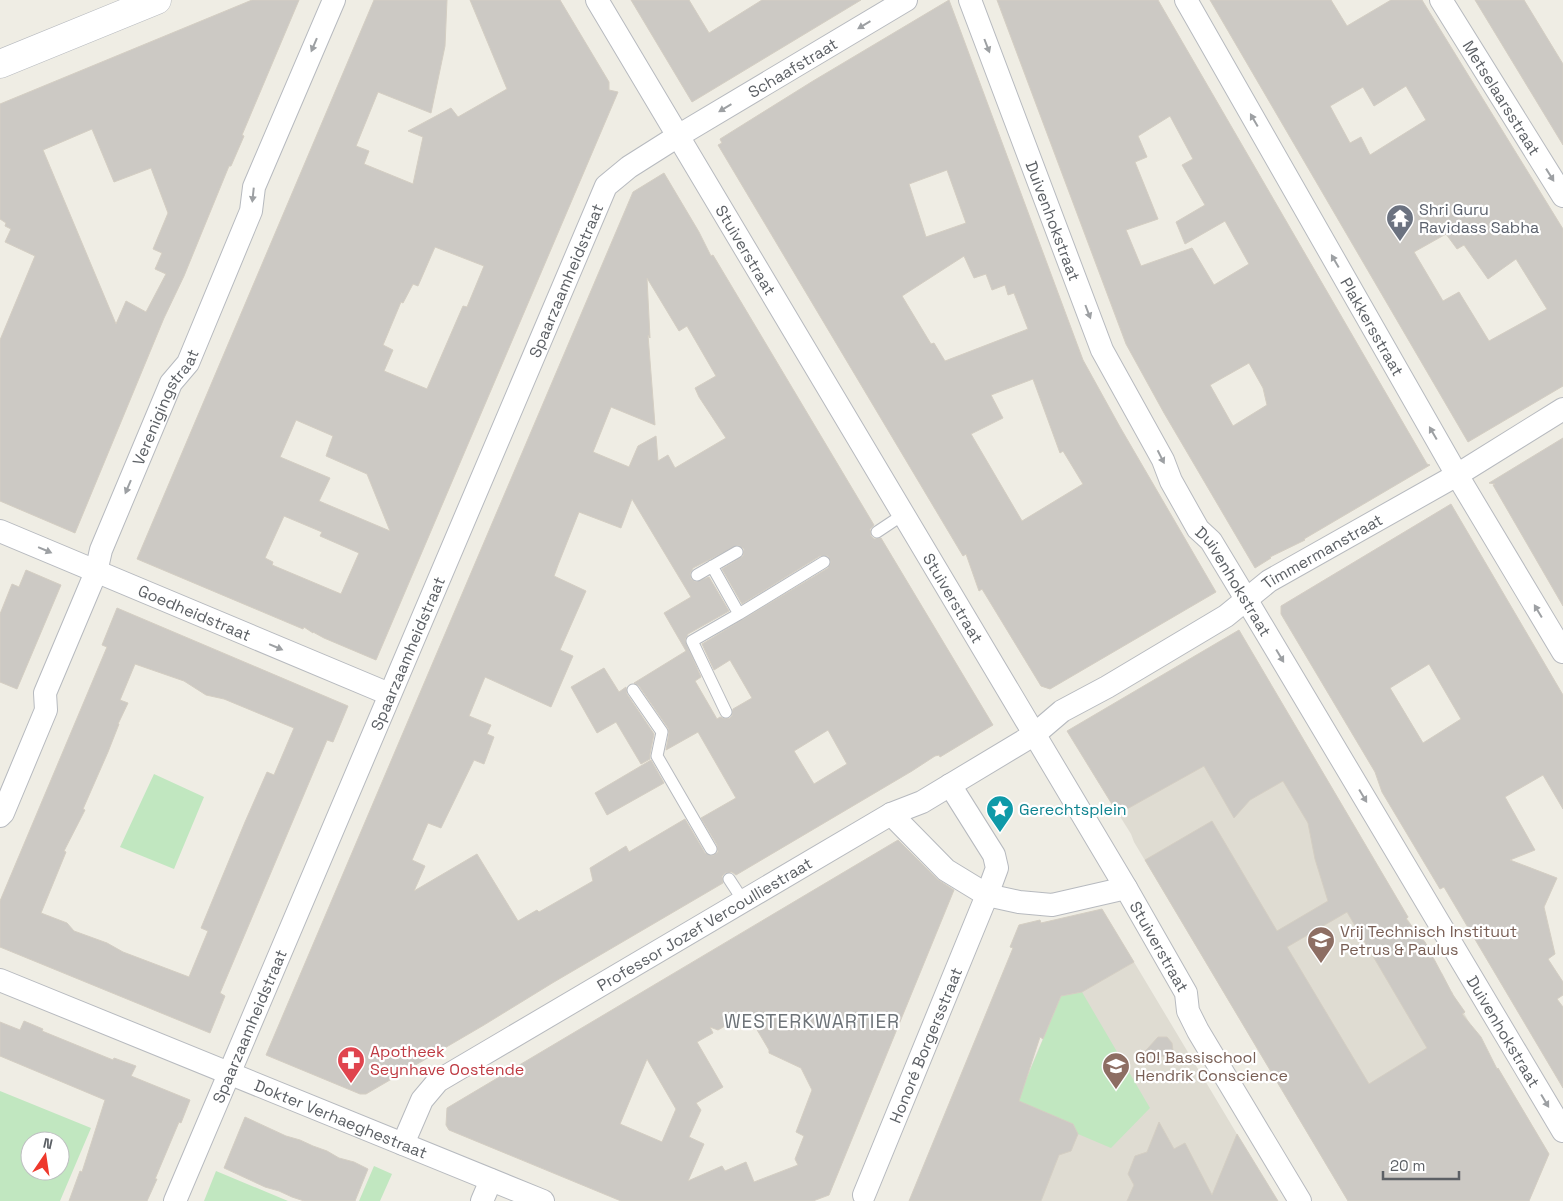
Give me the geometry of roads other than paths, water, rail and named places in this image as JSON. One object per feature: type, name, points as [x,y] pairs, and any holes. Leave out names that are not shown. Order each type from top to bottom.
[{"type":"street","points":[[0,64],[156,0]]},
{"type":"street","name":"Verenigingstraat","points":[[0,816],[3,813],[46,710],[45,693],[96,572],[101,550],[171,383],[188,363],[251,211],[254,187],[334,0]]},
{"type":"street","name":"Stuiverstraat","points":[[597,0],[1126,888],[1186,993],[1188,1011],[1198,1031],[1300,1201]]},
{"type":"street","name":"Schaafstraat","points":[[678,136],[906,0]]},
{"type":"street","name":"Duivenhokstraat","points":[[970,0],[1102,350],[1163,460],[1171,481],[1198,529],[1211,541],[1563,1131]]},
{"type":"street","name":"Plakkersstraat","points":[[1186,0],[1457,475],[1563,652]]},
{"type":"street","name":"Metselaarsstraat","points":[[1441,0],[1563,196]]},
{"type":"street","name":"Spaarzaamheidstraat","points":[[175,1201],[606,186],[629,167],[678,136]]},
{"type":"street","name":"Timmermanstraat","points":[[1035,734],[1062,711],[1107,687],[1226,616],[1269,581],[1457,475],[1563,410]]},
{"type":"street","name":"Goedheidstraat","points":[[0,531],[389,694]]},
{"type":"street","name":"Professor Jozef Vercoulliestraat","points":[[403,1144],[422,1100],[438,1082],[891,814],[922,802],[1035,734]]},
{"type":"street","points":[[950,785],[994,855],[996,868],[987,895]]},
{"type":"street","points":[[891,814],[946,870],[987,895],[1019,902],[1052,905],[1126,888]]},
{"type":"street","name":"Honoré Borgersstraat","points":[[860,1199],[987,895]]},
{"type":"street","name":"Dokter Verhaeghestraat","points":[[0,980],[543,1201]]},
{"type":"street","points":[[482,1201],[491,1180]]},
{"type":"lane","points":[[877,532],[904,514]]},
{"type":"lane","points":[[697,575],[737,552]]},
{"type":"lane","points":[[726,712],[692,641],[824,562]]},
{"type":"lane","points":[[712,566],[739,614]]},
{"type":"lane","points":[[633,690],[662,732],[657,756],[711,849]]},
{"type":"lane","points":[[729,879],[744,902]]},
{"type":"place","name":"Shri Guru Ravidass Sabha","points":[[1400,242]]},
{"type":"place","name":"Gerechtsplein","points":[[1000,833]]},
{"type":"place","name":"Vrij Technisch Instituut Petrus & Paulus","points":[[1321,964]]},
{"type":"place","name":"Apotheek Seynhave Oostende","points":[[351,1084]]},
{"type":"place","name":"GO! Bassischool Hendrik Conscience","points":[[1116,1090]]},
{"type":"district","name":"WESTERKWARTIER","points":[[812,1021]]}]
